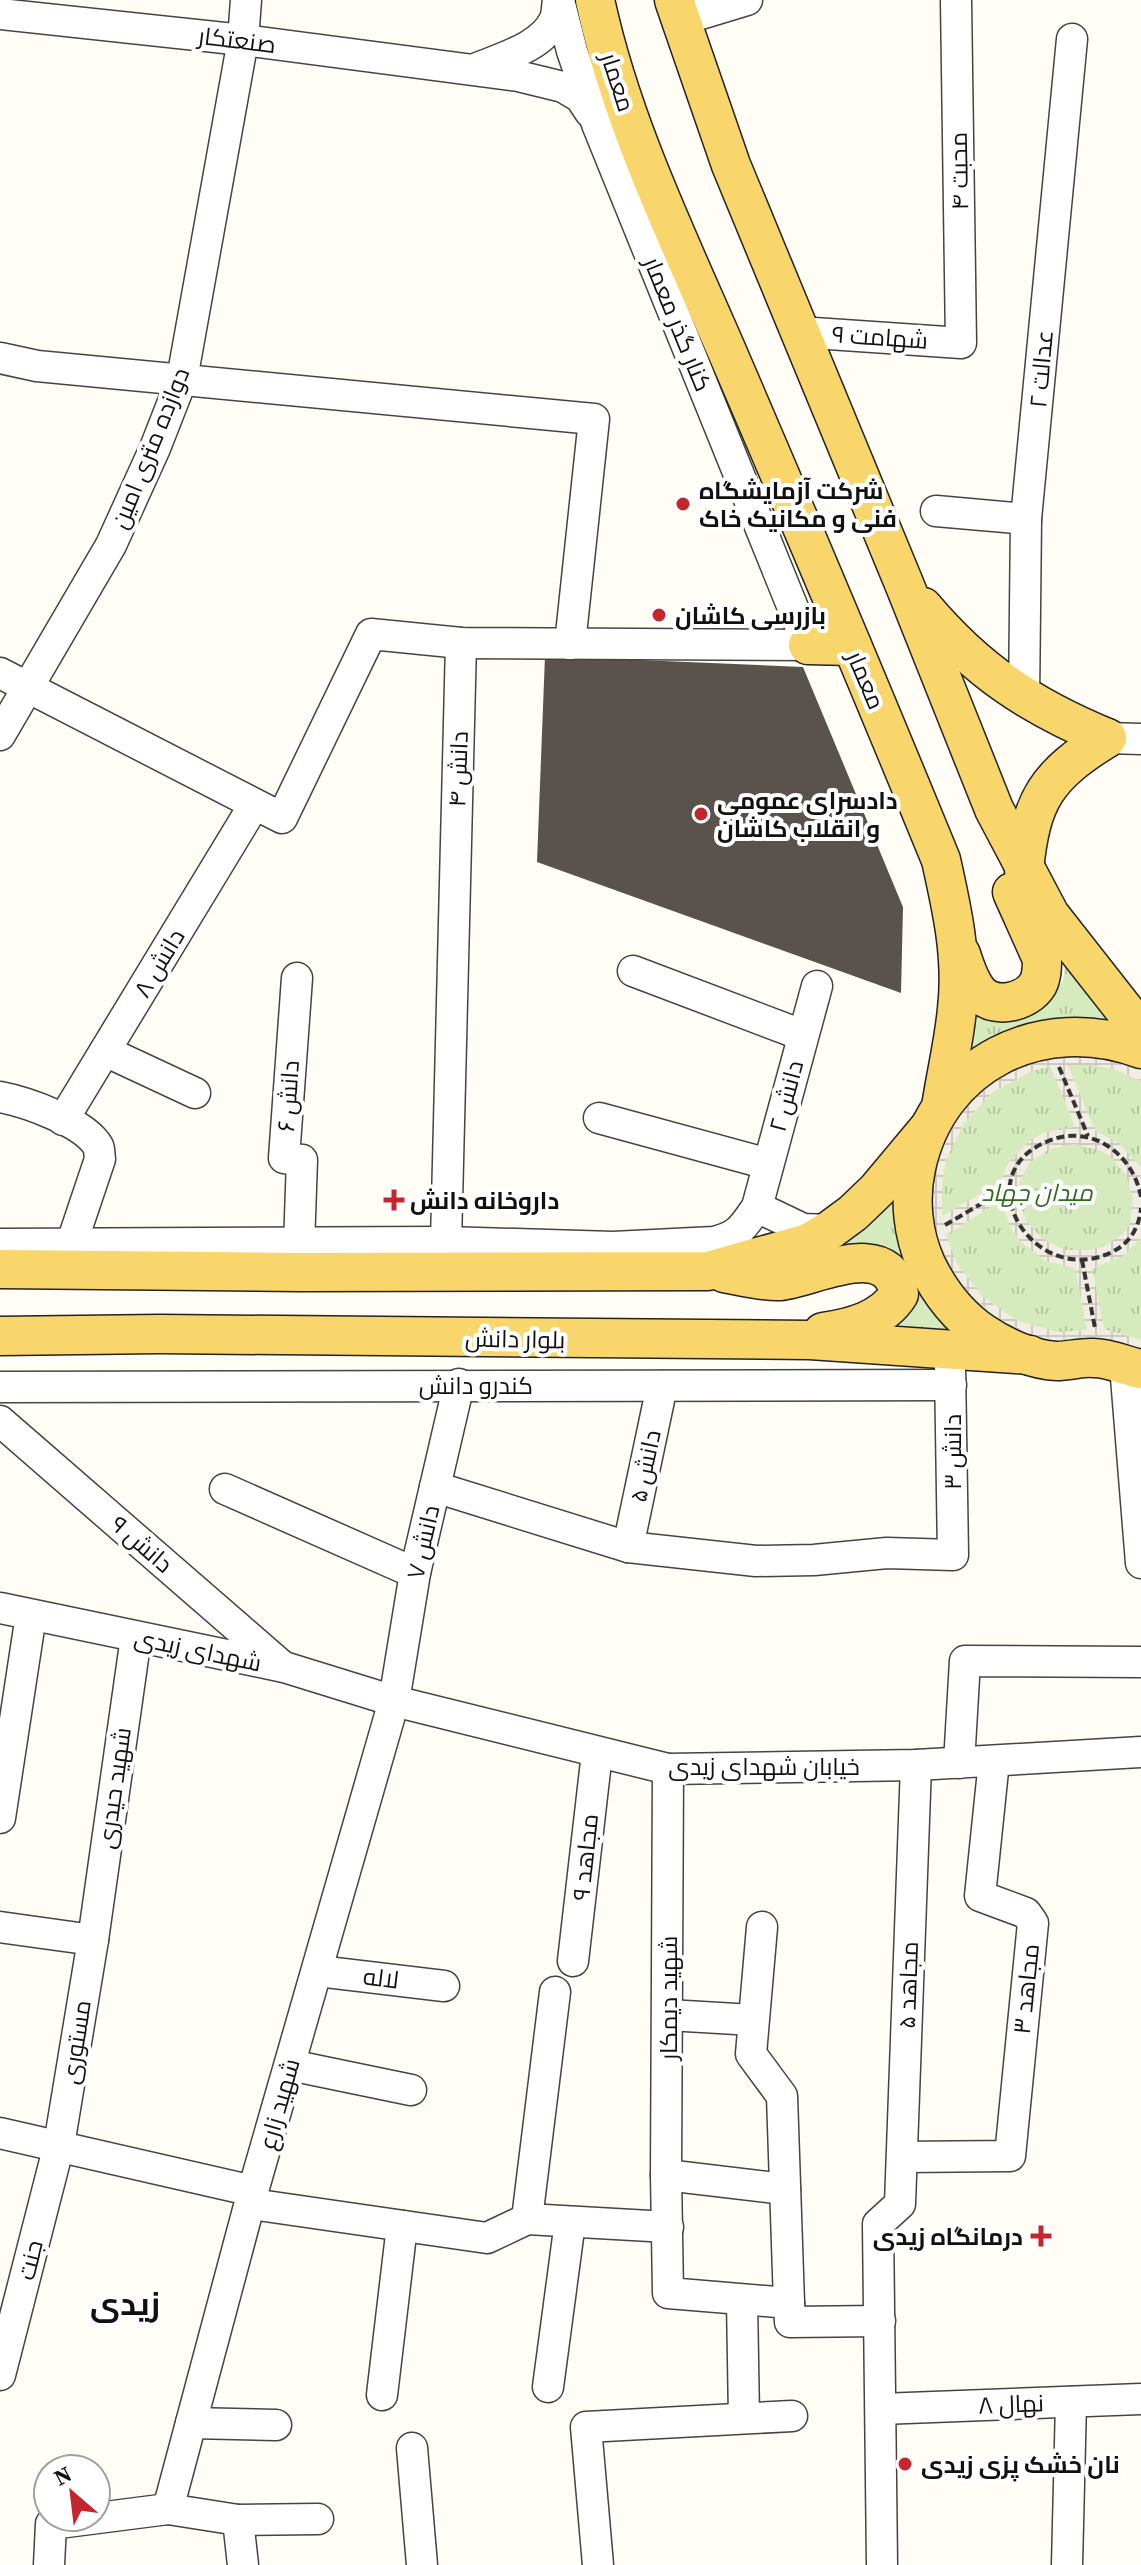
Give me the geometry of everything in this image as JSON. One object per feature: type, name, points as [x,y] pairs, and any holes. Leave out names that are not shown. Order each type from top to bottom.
[{"type":"main road","name":"معمار","points":[[595,0],[613,72],[635,133],[941,860],[957,944],[957,1008],[934,1118]]},
{"type":"main road","points":[[677,10],[731,165],[994,809],[1050,915],[1141,1031]]},
{"type":"main road","points":[[905,586],[976,663],[1024,699],[1064,720],[1124,739]]},
{"type":"main road","points":[[808,645],[852,646]]},
{"type":"main road","points":[[1024,870],[1027,838],[1044,791],[1057,775],[1081,755],[1124,739]]},
{"type":"main road","points":[[957,944],[976,989],[991,1001],[1003,1003],[1029,995],[1039,983],[1042,959],[992,848],[994,809]]},
{"type":"main road","points":[[0,1269],[67,1257],[717,1255],[808,1243],[853,1213],[877,1190],[957,1087],[997,1056],[1020,1045],[1053,1037],[1096,1036],[1141,1049]]},
{"type":"main road","points":[[934,1118],[919,1153],[912,1204],[916,1234],[932,1277],[964,1318],[995,1340],[1030,1355],[1056,1361],[1120,1364]]},
{"type":"main road","points":[[717,1255],[779,1281],[855,1263],[874,1264],[891,1276],[897,1286],[899,1294],[893,1304],[872,1318],[836,1330],[772,1340]]},
{"type":"main road","name":"بلوار دانش","points":[[0,1336],[810,1340],[950,1367],[1030,1355]]},
{"type":"street","name":"دوازده متری امین","points":[[0,735],[111,545],[182,379],[243,40],[246,0]]},
{"type":"street","points":[[474,70],[523,48],[541,36],[555,20],[558,0]]},
{"type":"street","name":"کنار گذر معمار","points":[[558,0],[597,124],[808,645]]},
{"type":"street","name":"محبت ۴","points":[[956,0],[961,343]]},
{"type":"street","points":[[677,10],[747,1]]},
{"type":"street","name":"صنعتکار","points":[[0,14],[94,11],[243,40],[518,76],[563,87],[580,97],[597,124]]},
{"type":"street","name":"عدالت ۲","points":[[1024,699],[1026,519],[1072,39]]},
{"type":"street","name":"شهامت ۹","points":[[799,332],[961,343]]},
{"type":"street","points":[[0,358],[37,366],[594,419],[570,644]]},
{"type":"street","points":[[936,511],[1026,519]]},
{"type":"street","points":[[0,673],[282,818],[371,634],[461,643],[808,645]]},
{"type":"street","name":"دانش ۴","points":[[446,1242],[461,643]]},
{"type":"street","name":"دانش ۸","points":[[63,1120],[254,805]]},
{"type":"street","points":[[633,971],[802,1035]]},
{"type":"street","name":"دانش ۶","points":[[297,978],[284,1158],[302,1160],[299,1245]]},
{"type":"street","name":"دانش ۲","points":[[757,1207],[817,986]]},
{"type":"street","points":[[105,1051],[195,1093]]},
{"type":"street","points":[[0,1097],[51,1111],[98,1146],[100,1159],[67,1257]]},
{"type":"street","points":[[599,1118],[768,1164]]},
{"type":"street","points":[[717,1255],[743,1228],[757,1207],[803,1229],[830,1230]]},
{"type":"street","points":[[0,1244],[67,1257],[299,1245],[446,1242],[613,1247],[714,1242],[717,1255]]},
{"type":"street","points":[[265,1385],[268,1335]]},
{"type":"street","points":[[1120,1364],[1141,1563]]},
{"type":"street","name":"کندرو دانش","points":[[0,1387],[662,1386],[950,1367]]},
{"type":"street","name":"دانش ۳","points":[[628,1547],[756,1561],[814,1560],[887,1553],[953,1555],[950,1367]]},
{"type":"street","name":"دانش ۷","points":[[394,1701],[415,1573],[459,1384]]},
{"type":"street","name":"دانش ۵","points":[[628,1547],[662,1386]]},
{"type":"street","name":"دانش ۹","points":[[0,1421],[284,1667]]},
{"type":"street","points":[[435,1487],[628,1547]]},
{"type":"street","points":[[225,1489],[415,1573]]},
{"type":"street","name":"شهدای زیدی","points":[[0,1608],[284,1667],[394,1701]]},
{"type":"street","points":[[0,1818],[3,1774],[31,1615]]},
{"type":"street","name":"شهید حیدری","points":[[93,1940],[136,1637]]},
{"type":"street","points":[[959,1763],[965,1661],[1141,1662]]},
{"type":"street","name":"خیابان شهدای زیدی","points":[[394,1701],[668,1769],[916,1765],[1141,1752]]},
{"type":"street","name":"شهید زارع","points":[[168,2509],[252,2197],[394,1701]]},
{"type":"street","name":"مجاهد ۹","points":[[573,1961],[597,1753]]},
{"type":"street","name":"مجاهد ۳","points":[[903,2157],[1010,2156],[1033,1923],[1026,1913],[980,1896],[994,1761]]},
{"type":"street","name":"مجاهد ۵","points":[[880,2321],[878,2224],[900,2204],[916,1765]]},
{"type":"street","name":"شهید دیمکار","points":[[668,1769],[668,2293],[742,2301]]},
{"type":"street","points":[[0,1927],[93,1940]]},
{"type":"street","points":[[762,1927],[751,2054],[782,2096],[790,2322],[880,2321],[882,2565]]},
{"type":"street","name":"مستوری","points":[[59,2145],[93,1940]]},
{"type":"street","name":"لاله","points":[[318,1971],[444,1986]]},
{"type":"street","points":[[527,2219],[555,1992]]},
{"type":"street","points":[[668,2015],[753,2020]]},
{"type":"street","points":[[290,2065],[411,2090]]},
{"type":"street","points":[[0,2133],[59,2145],[252,2197],[402,2226],[487,2238],[527,2219],[668,2227]]},
{"type":"street","name":"جنت","points":[[0,2375],[59,2145]]},
{"type":"street","points":[[666,2175],[785,2189]]},
{"type":"street","points":[[548,2387],[570,2222]]},
{"type":"street","points":[[382,2395],[402,2226]]},
{"type":"street","points":[[744,2418],[742,2301],[789,2303]]},
{"type":"street","name":"نهال ۸","points":[[881,2409],[1141,2399]]},
{"type":"street","points":[[1067,2565],[1071,2402]]},
{"type":"street","points":[[598,2565],[586,2427],[792,2416]]},
{"type":"street","points":[[191,2423],[276,2425]]},
{"type":"street","points":[[412,2448],[422,2565]]},
{"type":"street","points":[[49,2565],[51,2524],[168,2509],[238,2520],[318,2519]]},
{"type":"street","points":[[238,2520],[243,2565]]},
{"type":"path","points":[[1053,1037],[1055,1057],[1088,1137]]},
{"type":"path","points":[[1141,1197],[1133,1171],[1125,1159],[1102,1142],[1088,1137],[1060,1137],[1034,1148],[1014,1169],[1010,1187],[1013,1212],[1027,1236],[1050,1253],[1063,1258],[1082,1260],[1118,1249],[1139,1228],[1141,1208]]},
{"type":"path","points":[[916,1234],[936,1230],[1010,1187]]},
{"type":"path","points":[[1082,1260],[1097,1337],[1120,1364]]},
{"type":"green space","points":[[1066,959],[1129,1034],[956,1075],[966,981],[1051,995],[1063,980]]},
{"type":"green space","name":"میدان جهاد","points":[[1049,1058],[1141,1071],[1141,1349],[1097,1337],[1058,1340],[1014,1328],[977,1303],[950,1268],[941,1247],[932,1203],[933,1181],[971,1101]]},
{"type":"green space","points":[[897,1182],[916,1286],[937,1319],[958,1335],[864,1330],[905,1262],[891,1249],[879,1246],[819,1248]]},
{"type":"shaded area","points":[[1071,1055],[1116,1061],[1141,1071],[1141,1081],[1114,1069],[1068,1065],[1095,1131],[1119,1143],[1141,1168],[1141,1238],[1123,1256],[1092,1268],[1104,1329],[1141,1340],[1141,1349],[1097,1337],[1058,1340],[1035,1336],[995,1317],[962,1286],[950,1268],[936,1230],[933,1181],[938,1159],[957,1118],[988,1086],[1007,1073],[1049,1058]],"holes":[[[1050,1066],[1075,1127],[1043,1133],[1029,1141],[1007,1165],[1001,1182],[942,1216],[942,1182],[946,1161],[964,1123],[993,1092],[1030,1072]],[[1074,1144],[1110,1156],[1126,1175],[1133,1199],[1130,1224],[1123,1234],[1103,1247],[1065,1250],[1043,1239],[1026,1221],[1018,1197],[1018,1185],[1029,1163],[1050,1149]],[[1001,1201],[1011,1229],[1021,1242],[1046,1261],[1075,1268],[1087,1330],[1058,1332],[1018,1321],[983,1297],[957,1264],[946,1235]]]},
{"type":"building","name":"دادسرای عمومی و انقلاب کاشان","points":[[545,656],[803,667],[903,907],[901,993],[537,862]]},
{"type":"place","name":"شرکت آزمایشگاه فنی و مکانیک خاک","points":[[683,504]]},
{"type":"place","name":"بازرسی کاشان","points":[[659,615]]},
{"type":"place","name":"دادسرای عمومی و انقلاب کاشان","points":[[701,814]]},
{"type":"place","name":"داروخانه دانش","points":[[394,1200]]},
{"type":"place","name":"درمانگاه زیدی","points":[[1041,2236]]},
{"type":"place","name":"نان خشک پزی زیدی","points":[[905,2464]]},
{"type":"district","name":"زیدی","points":[[125,2304]]}]
